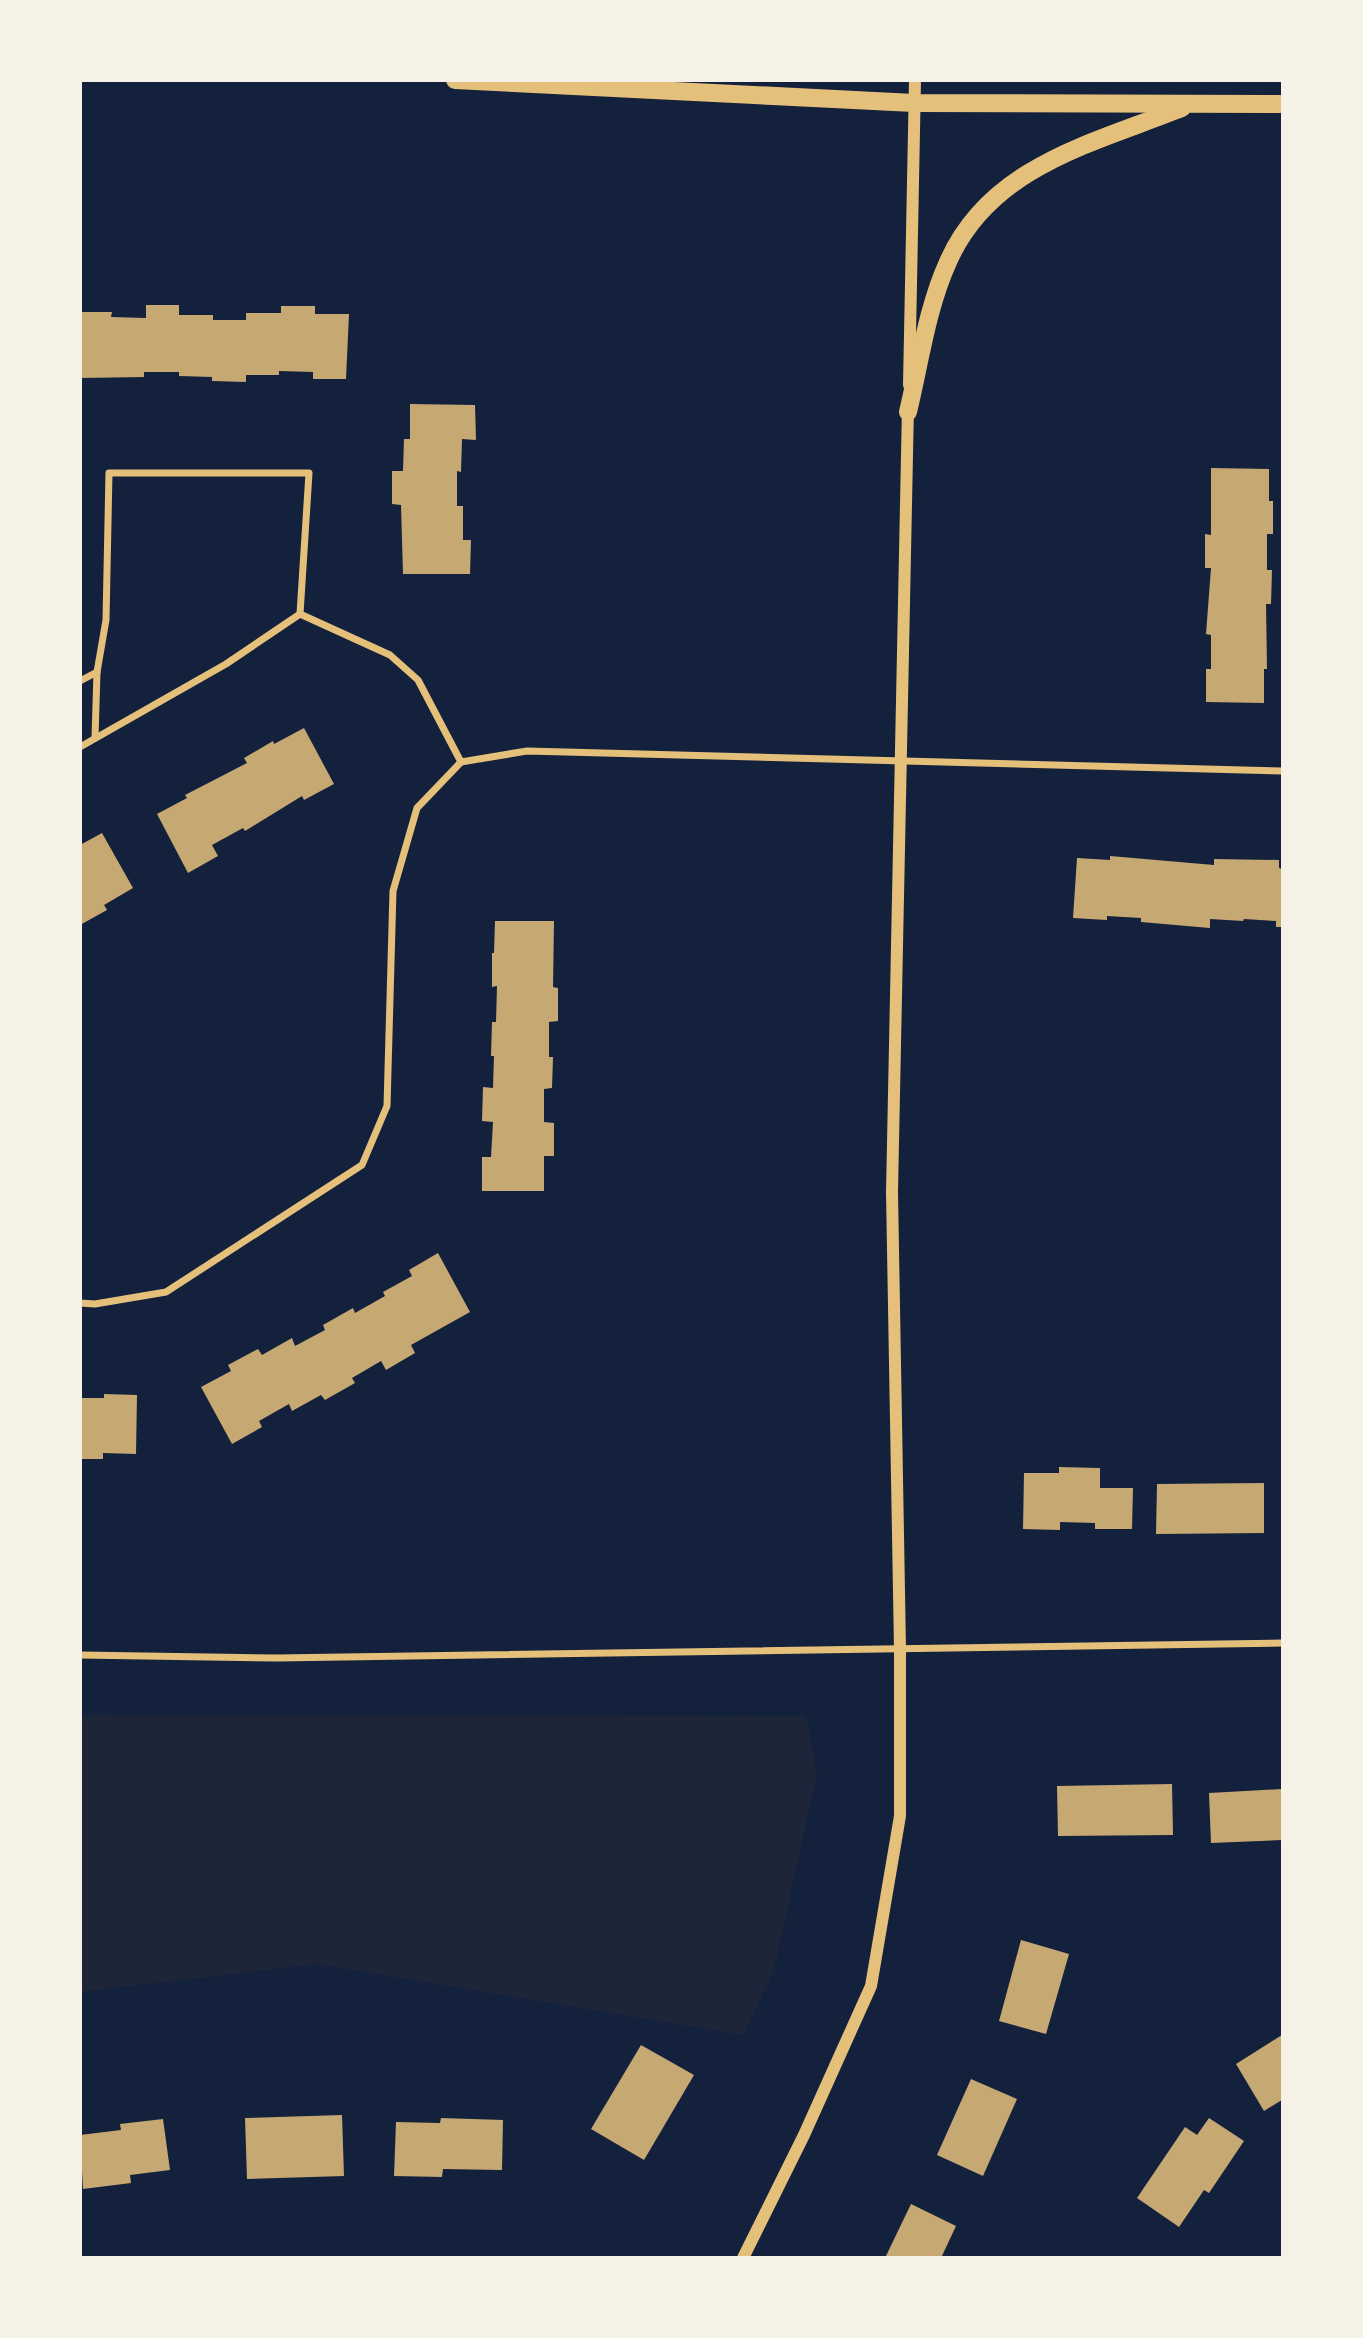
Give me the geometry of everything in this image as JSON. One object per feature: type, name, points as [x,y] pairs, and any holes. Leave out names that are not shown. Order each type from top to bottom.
[{"type":"main road","points":[[455,80],[914,103],[1283,104]]},
{"type":"main road","points":[[908,412],[931,313],[948,261],[968,229],[992,199],[1019,177],[1052,159],[1194,103]]},
{"type":"street","points":[[743,2258],[804,2135],[871,1986],[900,1816],[900,1648],[892,1192],[903,762],[915,80]]},
{"type":"street","points":[[95,738],[97,672],[106,620],[109,473],[310,473],[300,614]]},
{"type":"street","points":[[300,614],[390,655],[418,680],[461,762]]},
{"type":"street","points":[[80,747],[226,664],[300,614]]},
{"type":"street","points":[[80,681],[97,672]]},
{"type":"street","points":[[80,1303],[95,1304],[166,1292],[362,1165],[387,1106],[393,891],[417,808],[461,762],[527,751],[1283,771]]},
{"type":"street","points":[[80,1655],[276,1657],[1283,1643]]},
{"type":"shaded area","points":[[81,1715],[806,1716],[817,1773],[774,1970],[743,2035],[317,1964],[81,1992]]},
{"type":"building","points":[[146,305],[179,305],[179,315],[213,315],[213,320],[246,320],[246,313],[281,313],[281,306],[315,306],[315,314],[349,314],[346,379],[313,379],[313,372],[279,371],[279,375],[246,375],[246,382],[212,381],[212,377],[179,376],[179,372],[144,372],[144,377],[80,378],[80,312],[112,312],[111,317],[146,318]]},
{"type":"building","points":[[410,404],[475,405],[476,440],[462,439],[461,472],[457,471],[457,506],[463,506],[463,540],[471,540],[470,574],[403,574],[401,505],[392,504],[392,471],[403,471],[404,439],[410,439]]},
{"type":"building","points":[[1211,468],[1269,469],[1273,534],[1267,534],[1267,570],[1272,570],[1271,604],[1266,604],[1267,669],[1264,669],[1264,703],[1206,702],[1206,669],[1211,669],[1211,635],[1206,634],[1211,568],[1205,568],[1205,534],[1211,535]]},
{"type":"building","points":[[304,728],[334,784],[304,800],[302,796],[245,831],[243,828],[212,845],[218,856],[188,873],[157,814],[187,798],[185,795],[247,763],[244,758],[273,741],[274,744]]},
{"type":"building","points":[[102,833],[133,888],[104,905],[107,910],[80,925],[80,845]]},
{"type":"building","points":[[1110,856],[1214,865],[1214,859],[1279,860],[1279,868],[1282,869],[1282,927],[1276,927],[1276,921],[1244,919],[1210,919],[1210,928],[1141,922],[1141,918],[1073,918],[1077,858],[1110,860]]},
{"type":"building","points":[[495,921],[554,921],[553,987],[558,988],[558,1021],[549,1022],[549,1057],[553,1057],[552,1088],[544,1089],[544,1122],[554,1123],[554,1156],[544,1156],[544,1191],[482,1191],[482,1157],[491,1157],[493,1122],[482,1121],[483,1087],[493,1088],[492,1022],[496,1022],[497,986],[492,987]]},
{"type":"building","points":[[438,1253],[470,1312],[411,1345],[415,1353],[386,1370],[381,1361],[352,1378],[355,1383],[325,1400],[321,1395],[292,1411],[289,1404],[259,1421],[262,1427],[232,1444],[201,1387],[231,1371],[228,1365],[258,1349],[262,1355],[292,1338],[295,1346],[325,1330],[323,1325],[353,1308],[355,1313],[385,1296],[383,1292],[412,1276],[409,1270]]},
{"type":"building","points":[[104,1394],[137,1395],[136,1454],[103,1453],[103,1459],[80,1459],[80,1398],[104,1398]]},
{"type":"building","points":[[1059,1467],[1100,1468],[1100,1488],[1133,1488],[1132,1529],[1095,1529],[1095,1523],[1060,1522],[1060,1530],[1023,1529],[1024,1473],[1059,1473]]},
{"type":"building","points":[[1264,1483],[1264,1533],[1156,1534],[1157,1484]]},
{"type":"building","points":[[1172,1784],[1173,1835],[1058,1836],[1057,1786]]},
{"type":"building","points":[[1282,1789],[1282,1840],[1211,1843],[1209,1793]]},
{"type":"building","points":[[1021,1940],[1069,1954],[1046,2034],[999,2021]]},
{"type":"building","points":[[1282,2035],[1282,2100],[1264,2111],[1236,2064]]},
{"type":"building","points":[[641,2045],[694,2075],[644,2160],[591,2129]]},
{"type":"building","points":[[971,2079],[1017,2099],[983,2176],[937,2155]]},
{"type":"building","points":[[342,2115],[344,2176],[247,2179],[245,2118]]},
{"type":"building","points":[[441,2118],[503,2120],[502,2170],[443,2169],[442,2177],[394,2176],[396,2122],[440,2123]]},
{"type":"building","points":[[1209,2118],[1244,2141],[1209,2193],[1204,2190],[1179,2227],[1137,2198],[1185,2127],[1197,2135]]},
{"type":"building","points":[[163,2119],[170,2170],[130,2175],[131,2183],[83,2189],[80,2135],[121,2130],[120,2124]]},
{"type":"building","points":[[911,2204],[956,2226],[941,2258],[885,2258]]}]
